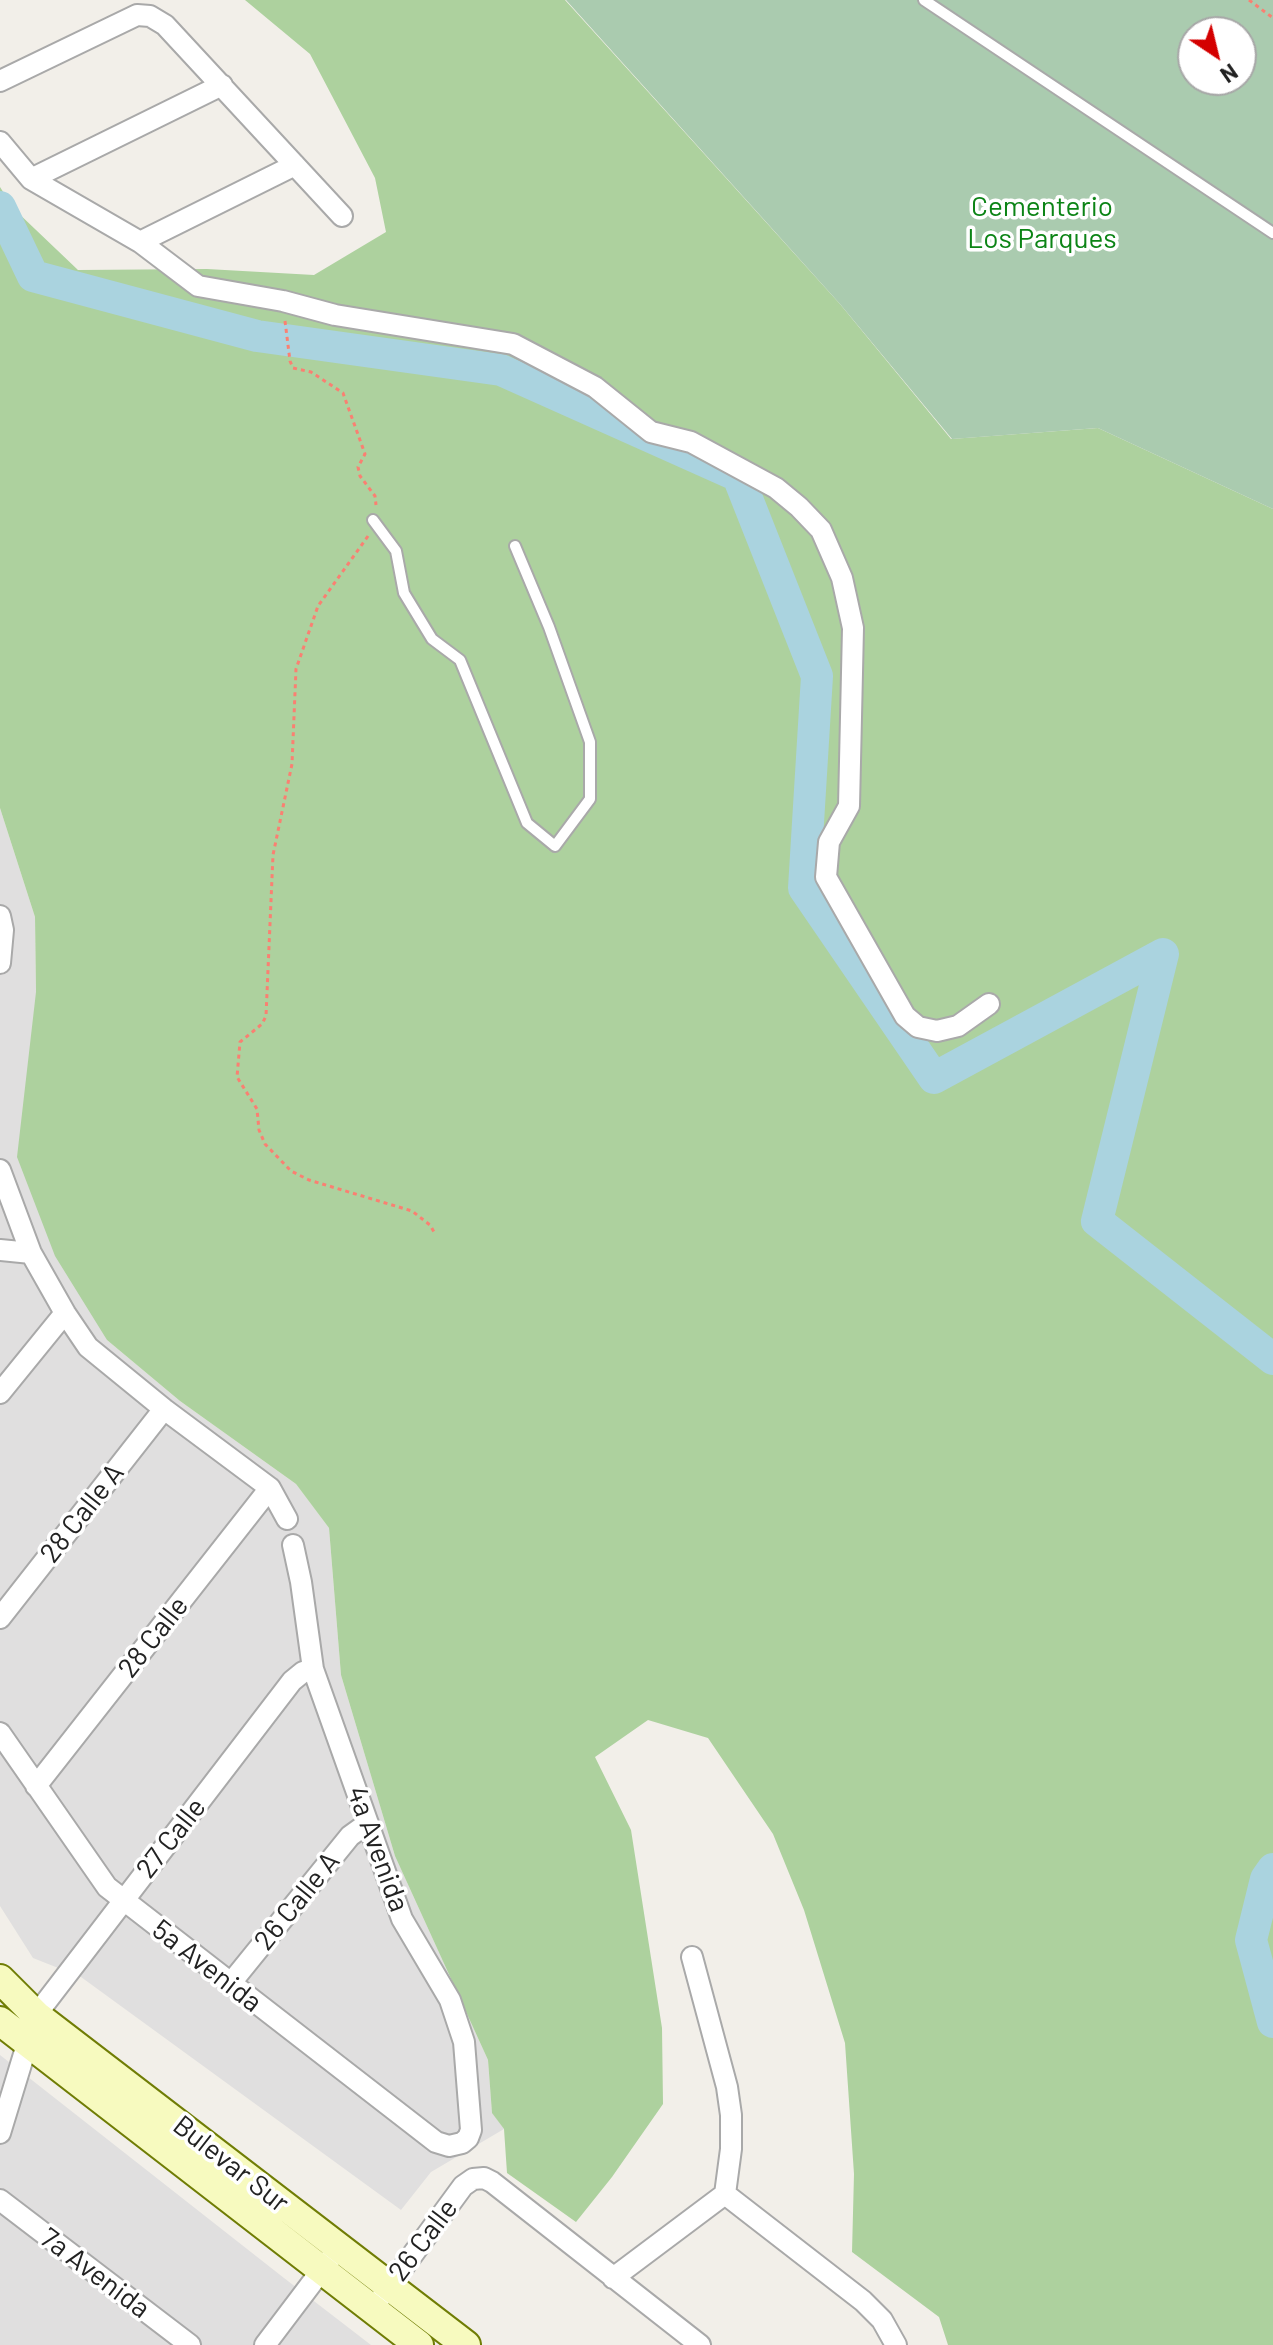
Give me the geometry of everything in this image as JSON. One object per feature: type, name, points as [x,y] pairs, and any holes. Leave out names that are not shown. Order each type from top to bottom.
[{"type":"main road","name":"Bulevar Sur","points":[[0,1979],[36,2015],[466,2345]]},
{"type":"main road","name":"Bulevar Sur","points":[[0,2021],[419,2345]]},
{"type":"street","points":[[0,81],[137,15],[150,16],[165,25],[342,216]]},
{"type":"street","points":[[31,179],[222,85]]},
{"type":"street","points":[[0,142],[31,179],[140,242],[198,286],[283,301],[335,315],[513,344],[595,387],[651,432],[691,442],[776,488],[799,507],[821,530],[842,578],[853,628],[849,806],[829,842],[826,877],[905,1016],[918,1027],[937,1031],[958,1026],[989,1004]]},
{"type":"street","points":[[140,242],[295,165]]},
{"type":"street","points":[[0,916],[3,930],[0,963]]},
{"type":"street","points":[[0,1170],[31,1253],[88,1347],[164,1409],[270,1488],[287,1519]]},
{"type":"street","points":[[0,1250],[31,1253]]},
{"type":"street","points":[[0,1393],[65,1313]]},
{"type":"street","name":"28 Calle A","points":[[0,1618],[164,1409]]},
{"type":"street","name":"28 Calle","points":[[36,1786],[270,1488]]},
{"type":"street","name":"4a Avenida","points":[[293,1545],[313,1669],[402,1919],[450,2000],[464,2042],[471,2130],[462,2143]]},
{"type":"street","name":"27 Calle","points":[[36,2015],[292,1681],[313,1669]]},
{"type":"street","name":"5a Avenida","points":[[0,1733],[107,1887],[122,1901],[436,2142],[449,2146],[462,2143]]},
{"type":"street","name":"26 Calle A","points":[[230,1984],[350,1836],[368,1823]]},
{"type":"street","points":[[692,1957],[727,2087],[731,2115],[731,2149],[725,2194],[613,2278],[700,2345]]},
{"type":"street","points":[[0,2133],[36,2015]]},
{"type":"street","name":"26 Calle","points":[[374,2310],[463,2186],[479,2178],[492,2182],[613,2278]]},
{"type":"street","points":[[725,2194],[863,2301],[882,2320],[896,2345]]},
{"type":"street","name":"7a Avenida","points":[[0,2200],[190,2345]]},
{"type":"street","points":[[265,2345],[339,2247]]},
{"type":"lane","points":[[924,0],[1273,233]]},
{"type":"lane","points":[[373,520],[396,551],[404,593],[432,639],[460,660],[527,823],[555,846],[590,799],[590,742],[549,627],[515,546]]},
{"type":"path","points":[[1249,0],[1273,18]]},
{"type":"path","points":[[285,321],[293,368],[311,372],[343,393],[365,454],[358,467],[360,476],[377,503],[369,535],[318,606],[296,669],[292,764],[273,855],[266,1016],[262,1024],[240,1042],[237,1077],[257,1109],[259,1130],[265,1144],[291,1171],[309,1180],[412,1211],[434,1232]]},
{"type":"shaded area","points":[[0,808],[35,917],[36,992],[107,1340],[180,1401],[296,1484],[329,1528],[341,1675],[395,1856],[488,2060],[492,2112],[504,2129],[431,2172],[401,2210],[81,1977],[33,1958],[0,1906]]},
{"type":"shaded area","points":[[0,2055],[284,2278],[371,2345],[0,2345]]},
{"type":"green space","points":[[245,0],[565,0],[840,304],[951,439],[1098,428],[1273,509],[1273,2345],[948,2345],[939,2317],[852,2252],[854,2174],[845,2043],[804,1910],[773,1834],[708,1738],[648,1720],[595,1757],[631,1830],[662,2028],[663,2104],[576,2222],[507,2173],[504,2129],[492,2113],[488,2060],[395,1856],[341,1675],[329,1528],[296,1484],[180,1401],[107,1340],[55,1256],[17,1157],[36,992],[35,917],[0,808],[0,187],[14,209],[78,270],[207,269],[314,275],[386,232],[375,178],[310,54]]},
{"type":"green space","name":"Cementerio Los Parques","points":[[566,0],[1273,0],[1273,509],[1098,428],[952,439],[840,304]]},
{"type":"waterway","points":[[0,207],[33,276],[257,336],[501,370],[738,476],[817,676],[804,888],[934,1078],[1163,954],[1097,1221],[1273,1359]]},
{"type":"waterway","points":[[1273,1869],[1266,1879],[1251,1940],[1273,2022]]},
{"type":"waterway","points":[[1266,1879],[1273,1893]]}]
